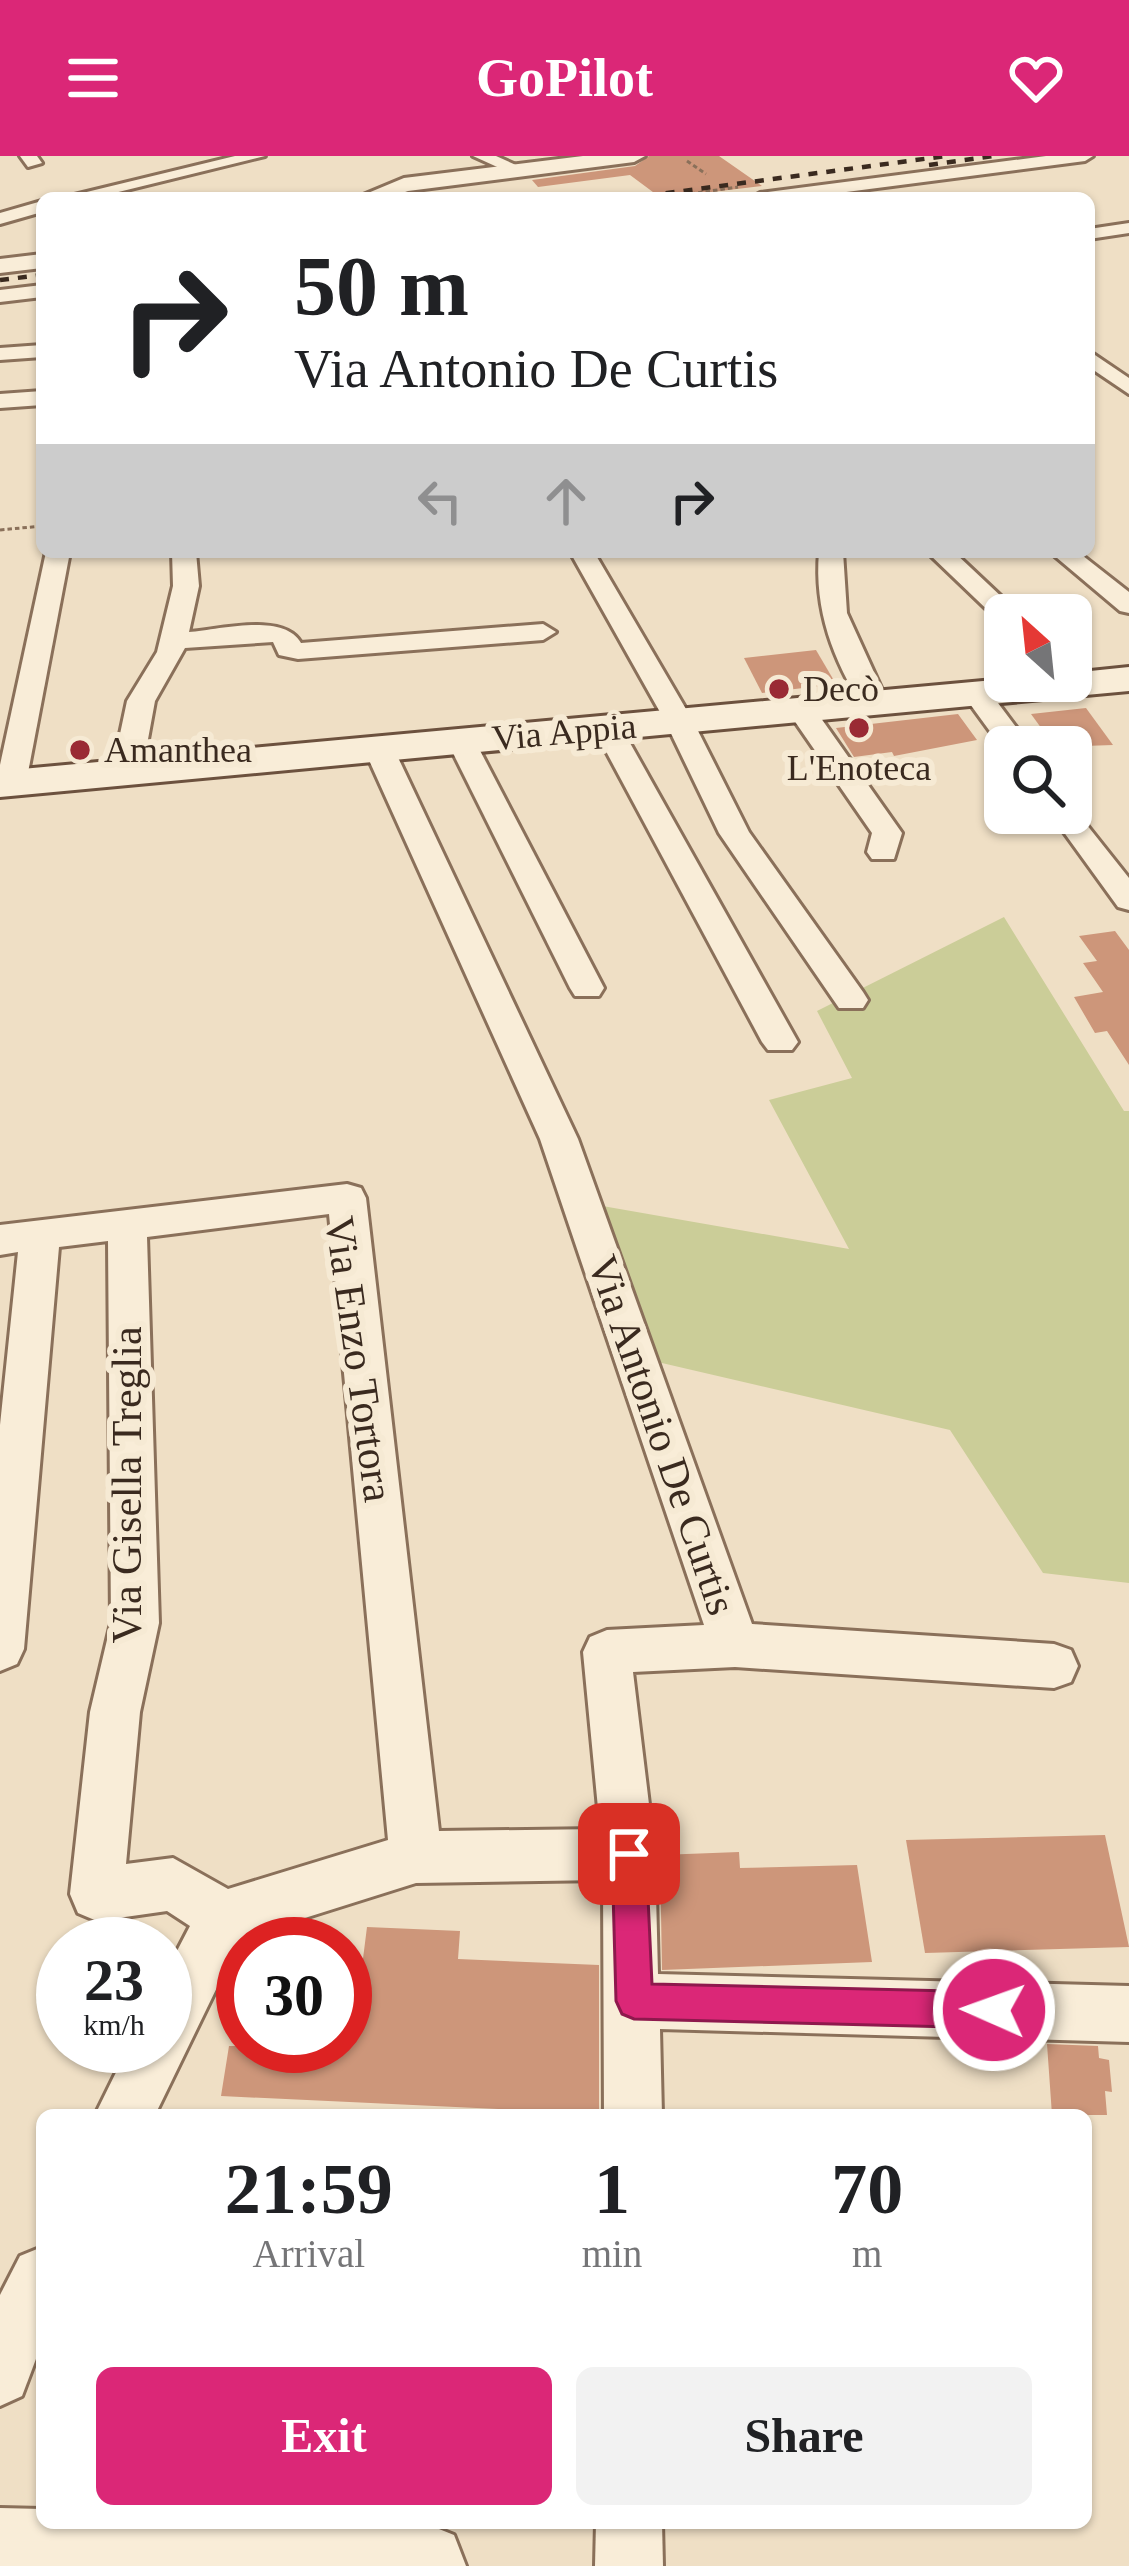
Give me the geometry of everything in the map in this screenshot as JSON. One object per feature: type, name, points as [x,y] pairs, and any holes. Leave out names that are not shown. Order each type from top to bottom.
[{"type":"main road","name":"Via Appia","points":[[1092,678],[1129,679]]},
{"type":"main road","name":"Via Appia","points":[[6,784],[984,692]]},
{"type":"street","points":[[98,192],[257,156]]},
{"type":"street","points":[[482,156],[519,170]]},
{"type":"street","points":[[383,192],[404,184],[634,156]]},
{"type":"street","points":[[806,192],[1085,156]]},
{"type":"street","points":[[849,186],[859,192]]},
{"type":"street","points":[[0,219],[36,208]]},
{"type":"street","points":[[1095,233],[1129,228]]},
{"type":"street","points":[[0,266],[36,262]]},
{"type":"street","points":[[0,296],[36,292]]},
{"type":"street","points":[[0,354],[36,351]]},
{"type":"street","points":[[0,401],[36,398]]},
{"type":"street","points":[[6,784],[57,558]]},
{"type":"street","points":[[127,772],[141,701],[174,641],[186,586],[184,558]]},
{"type":"street","points":[[585,558],[679,721],[734,833],[851,1000]]},
{"type":"street","points":[[829,558],[826,592],[842,645],[874,703]]},
{"type":"street","points":[[946,558],[985,594]]},
{"type":"street","points":[[1070,558],[1129,605]]},
{"type":"street","points":[[174,641],[278,634],[289,649],[298,651],[543,632]]},
{"type":"street","points":[[976,693],[1000,726]]},
{"type":"street","points":[[800,710],[886,833],[883,852]]},
{"type":"street","points":[[607,728],[780,1042]]},
{"type":"street","points":[[460,741],[586,988]]},
{"type":"street","name":"Via Antonio De Curtis","points":[[380,749],[560,1139],[735,1646],[607,1652],[629,1854],[633,2109]]},
{"type":"street","points":[[1080,834],[1129,900]]},
{"type":"street","name":"Via Enzo Tortora","points":[[20,1237],[346,1198],[416,1857]]},
{"type":"street","name":"Via Gisella Treglia","points":[[127,1224],[135,1623],[115,1712],[98,1894],[173,1884],[223,1917]]},
{"type":"street","points":[[0,1649],[20,1237]]},
{"type":"street","points":[[735,1646],[1054,1666]]},
{"type":"street","points":[[223,1917],[416,1857],[629,1854]]},
{"type":"street","points":[[192,1979],[216,1931]]},
{"type":"street","points":[[634,2001],[1129,2014]]},
{"type":"street","points":[[127,2109],[145,2073]]},
{"type":"street","points":[[0,2374],[11,2339],[36,2290]]},
{"type":"street","points":[[629,2529],[629,2566]]},
{"type":"street","points":[[0,2552],[423,2566]]},
{"type":"path","points":[[687,161],[704,173]]},
{"type":"path","points":[[0,530],[36,527]]},
{"type":"green space","points":[[1004,917],[1124,1111],[1129,1111],[1129,1583],[1043,1573],[950,1430],[649,1360],[591,1204],[849,1249],[769,1100],[852,1078],[817,1011]]},
{"type":"building","points":[[649,156],[719,156],[762,186],[653,192],[630,175],[538,187],[532,180],[635,166]]},
{"type":"building","points":[[816,650],[836,684],[762,693],[744,658]]},
{"type":"building","points":[[1086,708],[1113,745],[1092,746],[1092,726],[1040,726],[1031,714]]},
{"type":"building","points":[[958,714],[977,740],[894,756],[892,752],[854,757],[836,728]]},
{"type":"building","points":[[1115,931],[1129,950],[1129,1065],[1107,1031],[1095,1033],[1074,997],[1103,992],[1083,963],[1097,961],[1079,936]]},
{"type":"building","points":[[1105,1835],[1129,1947],[925,1953],[906,1840]]},
{"type":"building","points":[[739,1852],[740,1868],[857,1865],[872,1962],[662,1970],[660,1855]]},
{"type":"building","points":[[372,1927],[460,1931],[458,1959],[599,1965],[599,2109],[221,2096],[225,2073],[372,2073]]},
{"type":"building","points":[[1047,2044],[1098,2046],[1099,2058],[1109,2060],[1112,2092],[1105,2091],[1107,2115],[1092,2115],[1092,2109],[1052,2109]]},
{"type":"railway","points":[[675,192],[946,156]]},
{"type":"railway","points":[[929,165],[993,156]]},
{"type":"railway","points":[[0,280],[36,276]]},
{"type":"place","name":"Decò","points":[[779,689]]},
{"type":"place","name":"L'Enoteca","points":[[859,728]]},
{"type":"place","name":"Amanthea","points":[[80,750]]},
{"type":"route","points":[[629,1854],[634,2001],[994,2010]]}]
